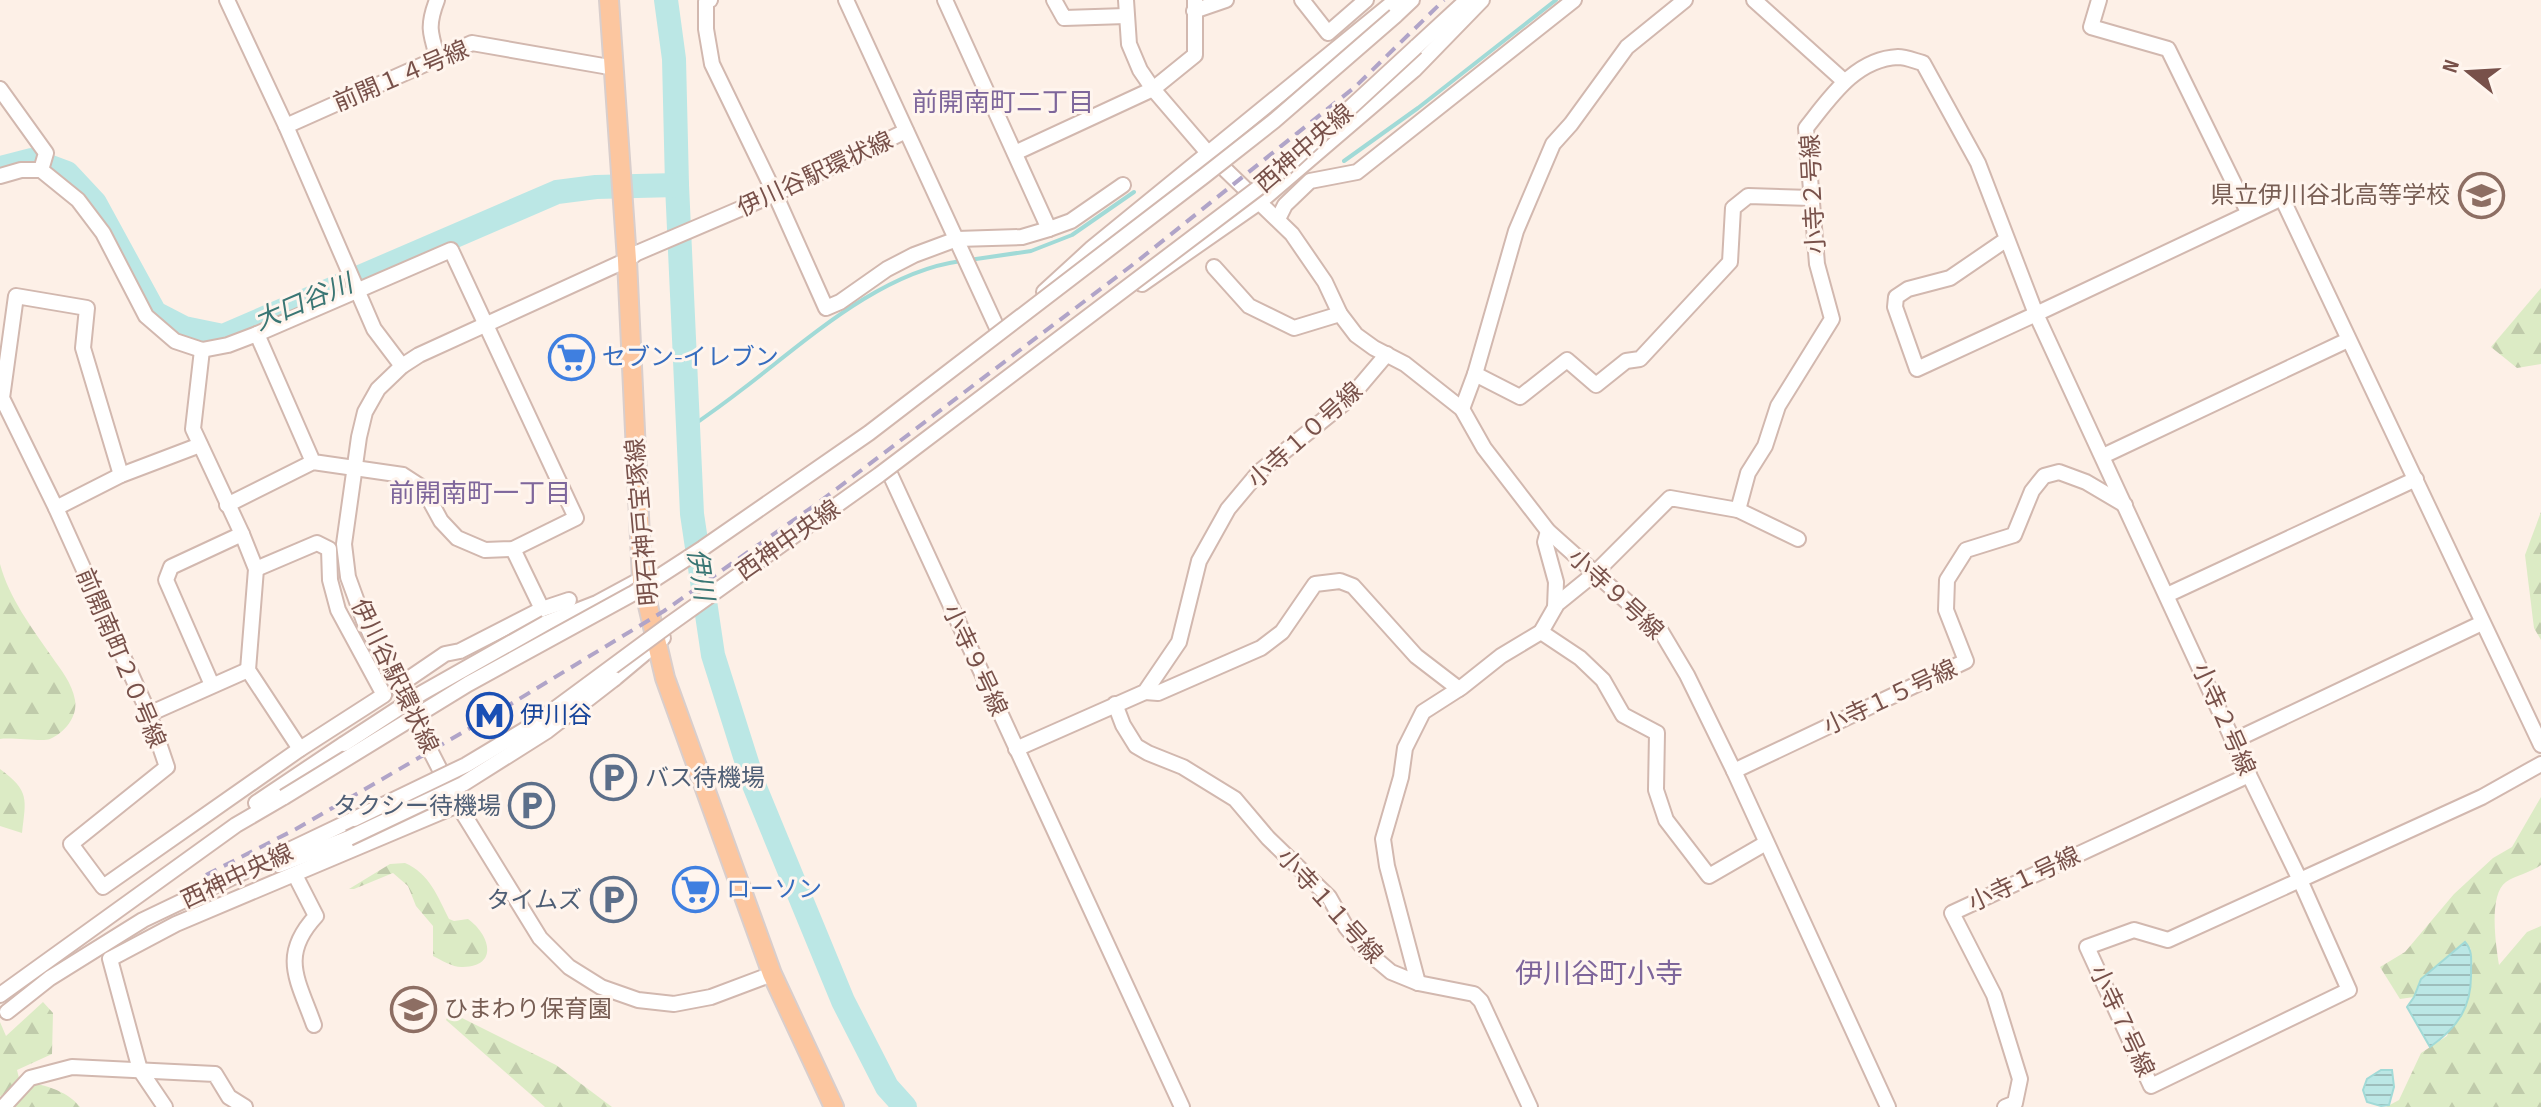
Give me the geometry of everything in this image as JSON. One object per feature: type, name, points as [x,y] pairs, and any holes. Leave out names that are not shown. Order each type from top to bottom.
[{"type":"main road","name":"明石神戸宝塚線","points":[[609,0],[620,185],[632,257],[642,580],[662,639],[665,678],[772,974],[834,1107]]},
{"type":"street","points":[[227,0],[286,126],[374,329],[402,366]]},
{"type":"street","points":[[437,0],[429,21],[438,59]]},
{"type":"street","points":[[710,0],[706,2],[706,29],[712,64],[826,308],[840,302],[887,269],[959,242],[1022,237],[1071,221],[1123,185]]},
{"type":"street","points":[[846,0],[998,330]]},
{"type":"street","points":[[945,0],[1049,229]]},
{"type":"street","points":[[1054,0],[1064,18],[1126,16]]},
{"type":"street","name":"小寺９号線","points":[[1126,0],[1129,44],[1140,70],[1153,89],[1208,153],[1292,234],[1356,335],[1405,364],[1462,409],[1484,448],[1548,531],[1662,633],[1687,675],[1734,771],[1888,1107]]},
{"type":"street","points":[[1015,153],[1153,89],[1195,55],[1194,5],[1226,0]]},
{"type":"street","points":[[1302,0],[1328,33],[1366,0]]},
{"type":"street","name":"西神中央線","points":[[544,616],[597,603],[642,580],[760,504],[853,438],[998,330],[1092,248],[1396,0]]},
{"type":"street","name":"西神中央線","points":[[0,995],[236,825],[468,684],[632,594],[869,433],[1274,121],[1412,0]]},
{"type":"street","name":"西神中央線","points":[[7,1012],[50,978],[143,920],[466,765],[536,723],[879,475],[1286,167],[1467,0]]},
{"type":"street","name":"西神中央線","points":[[176,905],[349,838],[463,784],[547,731],[768,560],[890,474],[1133,291],[1261,201],[1414,70],[1482,0]]},
{"type":"street","points":[[1278,219],[1285,205],[1310,181],[1357,172],[1574,0]]},
{"type":"street","points":[[1462,409],[1516,231],[1553,144],[1627,47],[1685,0]]},
{"type":"street","points":[[1754,0],[1844,81]]},
{"type":"street","points":[[2099,0],[2091,27],[2168,49],[2248,212]]},
{"type":"street","name":"前開１４号線","points":[[286,126],[472,43],[615,68]]},
{"type":"street","name":"小寺２号線","points":[[1738,510],[1748,473],[1765,446],[1778,406],[1832,319],[1817,264],[1806,128],[1844,81],[1870,64],[1899,57],[1923,63],[1978,163],[2036,314],[2300,880]]},
{"type":"street","points":[[0,89],[46,153],[41,170]]},
{"type":"street","name":"伊川谷駅環状線","points":[[772,974],[711,997],[674,1004],[638,1000],[601,987],[569,967],[540,938],[458,805],[364,621],[348,577],[344,544],[354,467],[365,412],[378,389],[419,355],[775,194],[906,131]]},
{"type":"street","points":[[0,176],[21,170],[41,170],[78,200],[103,233],[146,316],[175,341],[202,350],[228,345],[257,334],[353,283],[451,250],[576,518],[513,549],[485,550],[457,538],[441,521],[423,488],[403,475],[313,462],[227,505]]},
{"type":"street","points":[[1475,374],[1520,397],[1567,360],[1596,385],[1626,361],[1640,359],[1730,262],[1733,208],[1748,196],[1811,198]]},
{"type":"street","points":[[2007,239],[1950,278],[1908,289],[1896,297],[1895,307],[1917,369],[2282,198],[2541,745]]},
{"type":"street","points":[[1214,267],[1249,306],[1294,328],[1340,314]]},
{"type":"street","name":"前開南町２０号線","points":[[121,475],[83,348],[87,308],[16,296],[2,398],[56,508],[149,714],[167,767],[71,844],[103,887],[300,749],[384,695],[338,610],[330,580],[329,549],[317,543],[256,569]]},
{"type":"street","points":[[257,334],[313,462]]},
{"type":"street","points":[[2103,456],[2348,340]]},
{"type":"street","points":[[202,350],[193,429],[256,569],[248,670],[300,749]]},
{"type":"street","name":"小寺１０号線","points":[[1145,692],[1179,642],[1199,561],[1228,509],[1259,472],[1348,400],[1387,354]]},
{"type":"street","points":[[56,508],[121,475],[200,445]]},
{"type":"street","name":"小寺１５号線","points":[[1734,771],[1966,661],[1946,610],[1947,580],[1966,550],[2014,535],[2032,491],[2044,476],[2059,472],[2086,482],[2125,505]]},
{"type":"street","name":"小寺９号線","points":[[890,474],[1182,1107]]},
{"type":"street","points":[[2167,595],[2416,479]]},
{"type":"street","points":[[1418,983],[1387,866],[1383,839],[1401,777],[1405,748],[1423,712],[1501,656],[1541,632],[1555,607],[1594,574],[1670,498],[1738,510],[1798,539]]},
{"type":"street","points":[[1548,531],[1545,542],[1556,582],[1555,607]]},
{"type":"street","points":[[212,685],[166,580],[171,567],[242,534]]},
{"type":"street","points":[[513,549],[544,616]]},
{"type":"street","points":[[1016,749],[1115,704],[1145,692],[1158,693],[1261,648],[1282,632],[1315,584],[1340,581],[1353,586],[1416,656],[1459,689]]},
{"type":"street","points":[[129,900],[255,804],[569,600]]},
{"type":"street","points":[[398,686],[445,654],[460,651],[544,616]]},
{"type":"street","points":[[2233,741],[2482,623]]},
{"type":"street","points":[[1541,632],[1580,658],[1603,680],[1623,715],[1657,733],[1656,790],[1666,820],[1709,876],[1766,843]]},
{"type":"street","points":[[149,714],[248,670]]},
{"type":"street","name":"小寺１１号線","points":[[1115,704],[1136,746],[1183,767],[1235,799],[1268,838],[1329,897],[1346,927],[1365,950],[1391,972],[1418,983],[1474,994],[1481,1001],[1530,1107]]},
{"type":"street","points":[[2300,880],[2482,797],[2541,764]]},
{"type":"street","name":"小寺１号線","points":[[2005,1107],[2015,1103],[2020,1079],[1994,995],[1952,913],[2249,775]]},
{"type":"street","points":[[165,1107],[140,1070],[110,959],[176,924],[458,805]]},
{"type":"street","points":[[295,875],[316,916],[301,932],[293,967],[314,1025]]},
{"type":"street","name":"小寺７号線","points":[[2300,880],[2349,990],[2151,1086],[2087,947],[2134,930],[2168,940],[2300,880]]},
{"type":"street","points":[[6,1104],[30,1078],[72,1067],[215,1074],[229,1097],[245,1107]]},
{"type":"green space","points":[[2541,288],[2541,364],[2517,368],[2491,347]]},
{"type":"green space","points":[[2541,512],[2541,640],[2534,628],[2525,555]]},
{"type":"green space","points":[[0,564],[15,601],[74,694],[72,718],[65,729],[50,739],[0,739]]},
{"type":"green space","points":[[0,769],[17,784],[24,796],[22,833],[0,826]]},
{"type":"green space","points":[[2541,797],[2541,865],[2506,882],[2500,889],[2495,921],[2499,965],[2527,932],[2541,926],[2541,1107],[2386,1107],[2399,1100],[2421,1053],[2447,1036],[2471,949],[2464,942],[2421,979],[2414,997],[2400,999],[2380,967],[2405,952],[2454,894],[2493,858],[2512,847]]},
{"type":"green space","points":[[405,863],[427,879],[449,919],[468,919],[475,925],[487,948],[482,961],[459,967],[433,956],[433,926],[416,906],[408,886],[393,873],[349,889],[390,864]]},
{"type":"green space","points":[[43,1002],[53,1013],[52,1054],[17,1070],[20,1082],[53,1088],[80,1107],[5,1107],[0,1095],[0,1022],[6,1036]]},
{"type":"green space","points":[[450,1012],[556,1065],[612,1107],[545,1107],[446,1020]]},
{"type":"water","points":[[2465,942],[2471,960],[2471,984],[2466,1006],[2456,1024],[2430,1047],[2407,1007],[2421,979]]},
{"type":"water","points":[[2381,1070],[2392,1070],[2394,1087],[2389,1105],[2381,1106],[2367,1102],[2363,1090],[2367,1079]]},
{"type":"waterway","name":"伊川","points":[[666,0],[674,59],[692,514],[713,655],[754,785],[843,1001],[887,1087],[905,1107]]},
{"type":"waterway","points":[[1344,161],[1418,108],[1556,0]]},
{"type":"waterway","name":"大口谷川","points":[[0,168],[32,160],[67,173],[95,203],[155,313],[184,328],[223,336],[557,192],[596,187],[677,185]]},
{"type":"waterway","points":[[969,260],[1031,251],[1072,235],[1134,192]]},
{"type":"waterway","points":[[689,428],[873,293],[931,268],[961,261]]},
{"type":"railway","points":[[206,875],[296,829],[664,611],[818,503],[1135,263],[1355,87],[1444,0]]},
{"type":"place","name":"県立伊川谷北高等学校","points":[[2481,195]]},
{"type":"place","name":"セブン-イレブン","points":[[571,357]]},
{"type":"place","name":"伊川谷","points":[[489,715]]},
{"type":"place","name":"バス待機場","points":[[614,778]]},
{"type":"place","name":"タクシー待機場","points":[[532,806]]},
{"type":"place","name":"ローソン","points":[[695,889]]},
{"type":"place","name":"タイムズ","points":[[613,900]]},
{"type":"place","name":"ひまわり保育園","points":[[413,1009]]},
{"type":"district","name":"前開南町二丁目","points":[[1003,102]]},
{"type":"district","name":"前開南町一丁目","points":[[480,493]]},
{"type":"district","name":"伊川谷町小寺","points":[[1599,973]]}]
